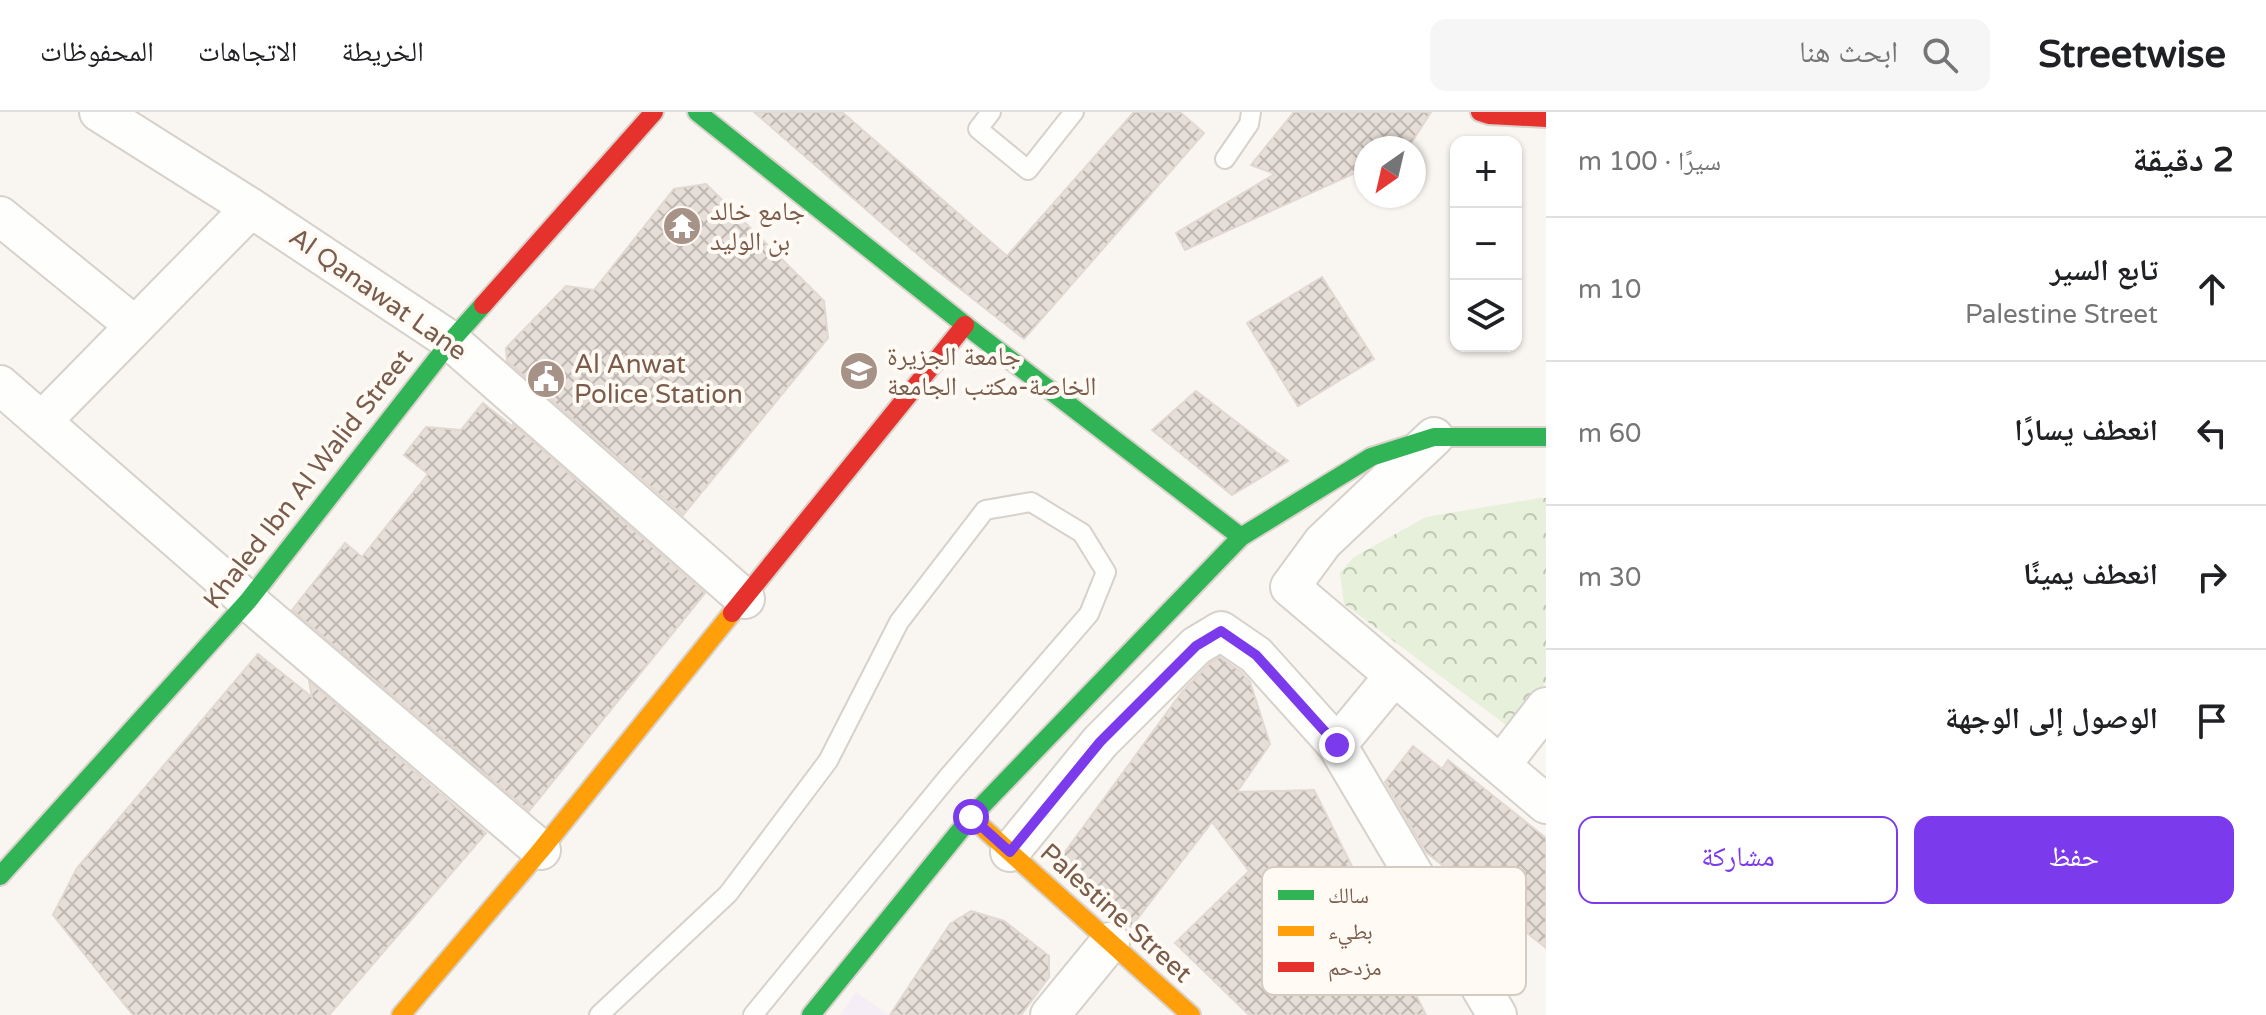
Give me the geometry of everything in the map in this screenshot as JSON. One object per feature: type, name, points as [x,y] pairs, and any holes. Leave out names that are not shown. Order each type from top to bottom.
[{"type":"main road","name":"Khaled Ibn Al Walid Street","points":[[0,876],[248,601],[451,341],[654,112]]},
{"type":"main road","points":[[697,112],[965,325],[1241,537]]},
{"type":"main road","points":[[1480,112],[1546,118]]},
{"type":"main road","points":[[401,1015],[541,850],[965,325]]},
{"type":"main road","points":[[811,1015],[971,817],[1241,537],[1371,457],[1434,437],[1546,437]]},
{"type":"main road","name":"Palestine Street","points":[[971,817],[1191,1015]]},
{"type":"street","name":"Al Qanawat Lane","points":[[99,112],[251,208],[451,341],[745,599]]},
{"type":"street","points":[[42,421],[251,208]]},
{"type":"street","points":[[0,216],[134,325]]},
{"type":"street","points":[[0,385],[541,850]]},
{"type":"street","points":[[1434,437],[1323,542],[1290,587],[1546,804]]},
{"type":"street","points":[[1010,852],[1100,742],[1196,646],[1221,631],[1256,655],[1337,745],[1409,867]]},
{"type":"street","points":[[1337,745],[1394,676]]},
{"type":"street","points":[[1501,765],[1546,707]]},
{"type":"street","points":[[1050,1015],[1110,942]]},
{"type":"street","points":[[1485,995],[1497,1015]]},
{"type":"lane","points":[[991,112],[978,129],[1028,170],[1074,112]]},
{"type":"lane","points":[[1225,159],[1249,124],[1251,112]]},
{"type":"lane","points":[[599,1015],[728,894],[828,761],[899,622],[985,510],[1031,502],[1082,533],[1106,572],[1089,614],[948,777],[753,1015]]},
{"type":"shaded area","points":[[856,992],[889,1015],[840,1015]]},
{"type":"green space","points":[[1546,498],[1546,682],[1510,728],[1344,604],[1340,573],[1354,557],[1426,517]]},
{"type":"building","points":[[754,112],[842,112],[1007,256],[1134,112],[1180,112],[1204,133],[1024,339],[930,265]]},
{"type":"building","points":[[1294,112],[1431,112],[1416,136],[1354,136],[1354,173],[1185,250],[1176,233],[1275,174],[1251,165]]},
{"type":"building","points":[[706,184],[824,301],[828,338],[683,515],[507,361],[506,348],[566,286],[594,290],[674,189]]},
{"type":"building","points":[[1322,277],[1374,359],[1298,406],[1247,323]]},
{"type":"building","points":[[1196,391],[1288,461],[1232,495],[1152,430]]},
{"type":"building","points":[[483,403],[513,427],[513,424],[705,593],[529,811],[292,610],[345,543],[362,557],[428,474],[404,455],[426,427],[461,430]]},
{"type":"building","points":[[258,654],[312,697],[309,681],[486,833],[329,1015],[133,1015],[53,915],[77,868]]},
{"type":"building","points":[[1220,657],[1250,682],[1270,744],[1237,792],[1314,790],[1352,867],[1262,867],[1262,995],[1416,995],[1426,1015],[1249,1015],[1175,943],[1249,871],[1212,822],[1131,927],[1059,860],[1182,692]]},
{"type":"building","points":[[1413,746],[1442,769],[1448,760],[1546,838],[1546,948],[1526,932],[1526,867],[1445,867],[1426,852],[1385,782]]},
{"type":"building","points":[[971,911],[1004,921],[1049,956],[1049,977],[1021,1015],[890,1015],[950,924]]},
{"type":"traffic: fast","points":[[697,112],[965,325],[1241,537]]},
{"type":"traffic: fast","points":[[0,876],[248,601],[451,341],[483,305]]},
{"type":"traffic: fast","points":[[811,1015],[971,817],[1241,537],[1371,457],[1434,437],[1546,437]]},
{"type":"traffic: slow","points":[[401,1015],[541,850],[732,613]]},
{"type":"traffic: slow","points":[[971,817],[1191,1015]]},
{"type":"traffic: jam","points":[[483,305],[654,112]]},
{"type":"traffic: jam","points":[[1480,112],[1546,118]]},
{"type":"traffic: jam","points":[[732,613],[965,325]]},
{"type":"place","name":"جامع خالد بن الوليد","points":[[682,226]]},
{"type":"place","name":"جامعة الجزيرة الخاصة-مكتب الجامعة","points":[[859,371]]},
{"type":"place","name":"Al Anwat Police Station","points":[[546,379]]},
{"type":"route","points":[[971,817],[1010,852],[1100,742],[1196,646],[1221,631],[1256,655],[1337,745]]}]
